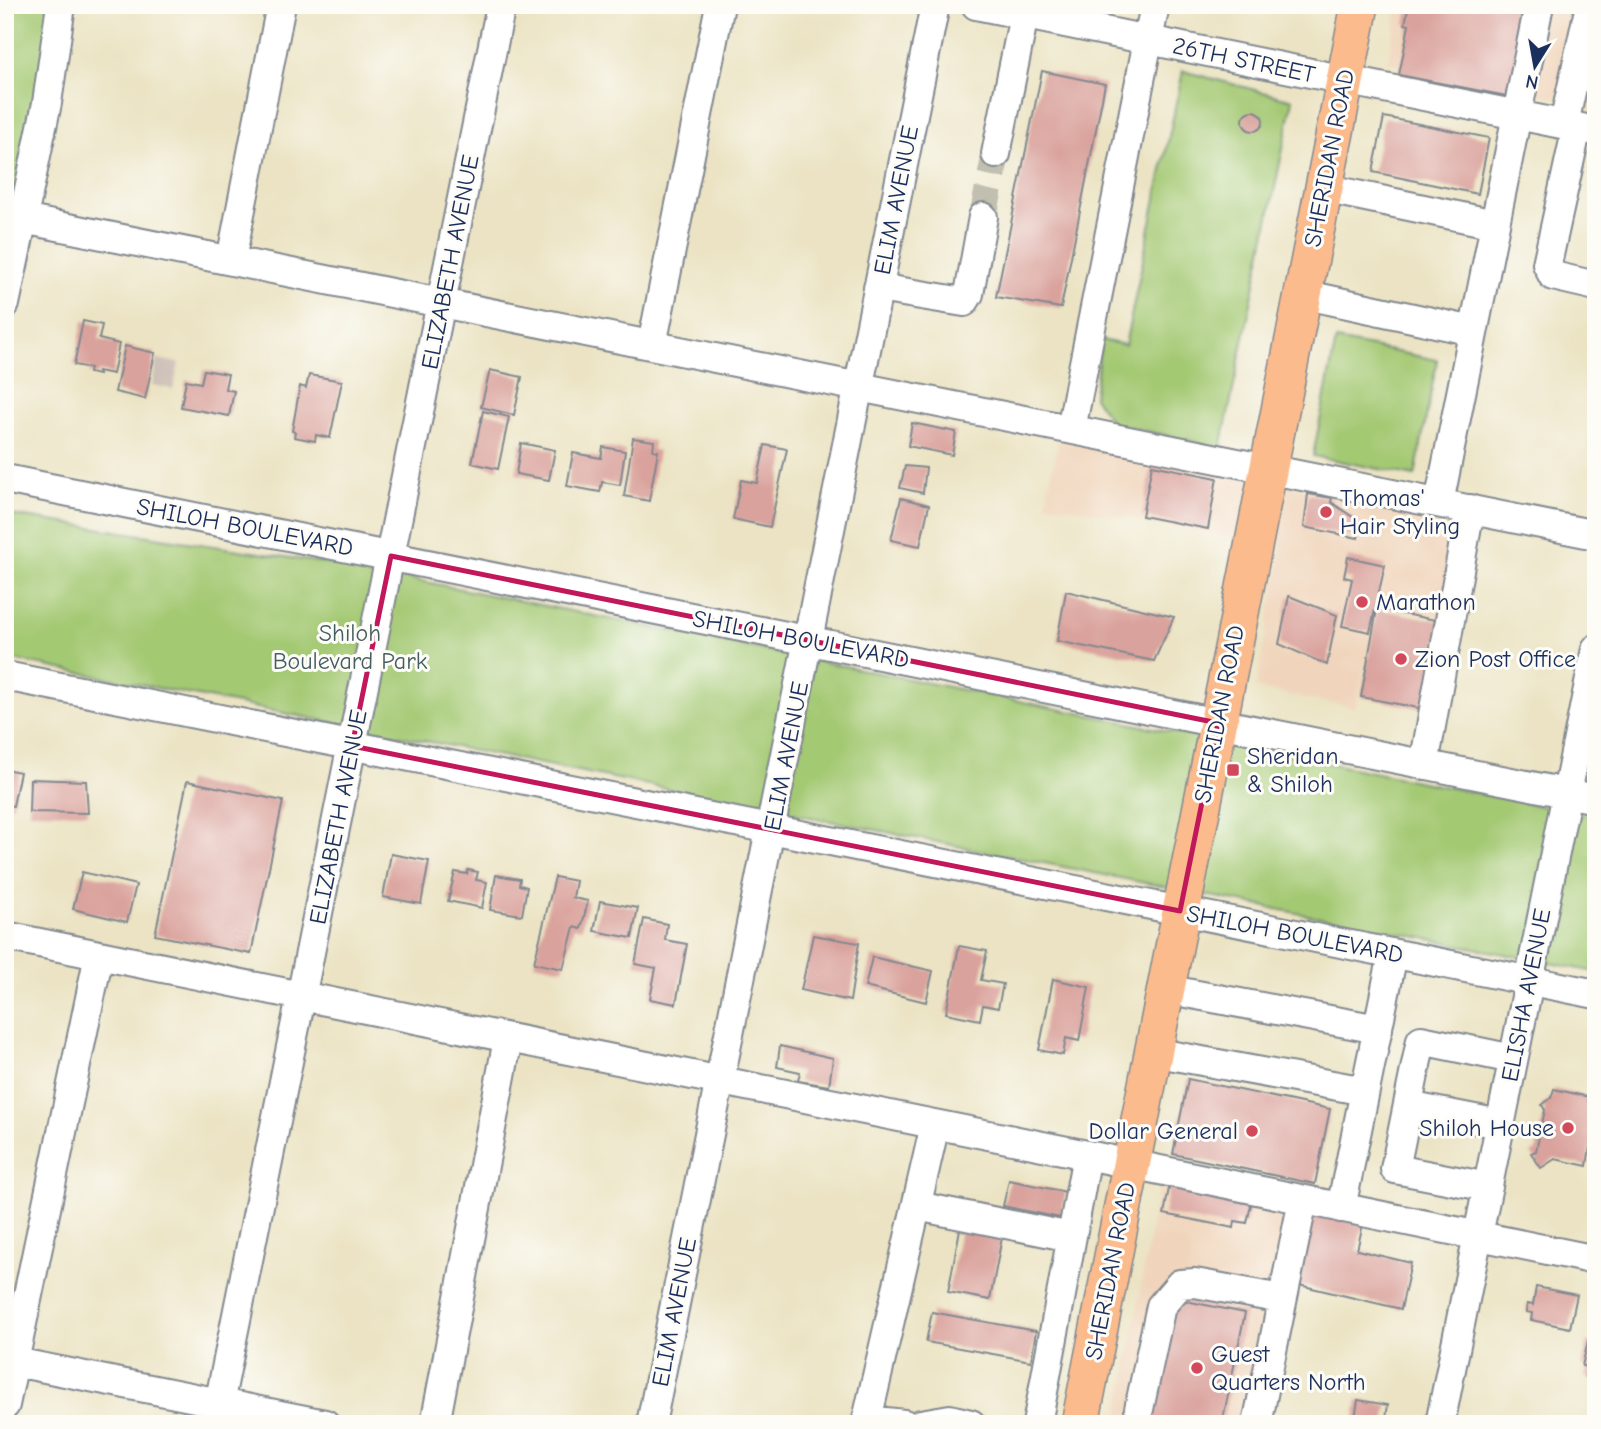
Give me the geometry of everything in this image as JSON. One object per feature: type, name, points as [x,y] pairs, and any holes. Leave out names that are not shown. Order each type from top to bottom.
[{"type":"main road","name":"SHERIDAN ROAD","points":[[1080,1424],[1360,5]]},
{"type":"street","points":[[5,304],[47,103],[61,5]]},
{"type":"street","points":[[232,260],[281,5]]},
{"type":"street","name":"ELIZABETH AVENUE","points":[[217,1413],[501,5]]},
{"type":"street","points":[[652,345],[720,5]]},
{"type":"street","name":"ELIM AVENUE","points":[[651,1424],[934,5]]},
{"type":"street","name":"26TH STREET","points":[[975,5],[1579,127]]},
{"type":"street","points":[[1071,429],[1155,5]]},
{"type":"street","points":[[1439,503],[1539,5]]},
{"type":"street","points":[[1590,5],[1579,127],[1546,264],[1553,276],[1596,286]]},
{"type":"street","points":[[996,154],[1024,15]]},
{"type":"street","points":[[1324,188],[1495,224]]},
{"type":"street","points":[[878,288],[964,302],[969,294],[984,217]]},
{"type":"street","points":[[23,219],[1596,535]]},
{"type":"street","points":[[1302,294],[1473,331]]},
{"type":"street","name":"SHILOH BOULEVARD","points":[[5,478],[1596,800]]},
{"type":"street","points":[[1424,765],[1470,509]]},
{"type":"street","name":"ELISHA AVENUE","points":[[1440,1424],[1596,649]]},
{"type":"street","name":"SHILOH BOULEVARD","points":[[5,677],[1596,994]]},
{"type":"street","points":[[5,936],[1596,1259]]},
{"type":"street","points":[[1341,1208],[1393,954]]},
{"type":"street","points":[[5,1405],[10,1361],[99,955]]},
{"type":"street","points":[[1165,989],[1378,1029]]},
{"type":"street","points":[[435,1424],[508,1039]]},
{"type":"street","points":[[1488,1187],[1395,1169],[1421,1040],[1513,1059]]},
{"type":"street","points":[[1153,1052],[1365,1091]]},
{"type":"street","points":[[1408,1106],[1500,1124]]},
{"type":"street","points":[[904,1424],[867,1422],[935,1125]]},
{"type":"street","points":[[1037,1424],[1087,1155]]},
{"type":"street","points":[[1257,1424],[1303,1200]]},
{"type":"street","points":[[917,1206],[1071,1237]]},
{"type":"street","points":[[1139,1409],[1161,1306],[1180,1284],[1195,1283],[1282,1299]]},
{"type":"street","points":[[10,1361],[217,1413],[325,1424]]},
{"type":"street","points":[[920,1424],[950,1419],[971,1424]]},
{"type":"highlighted area","points":[[391,556],[1218,723],[1180,911],[352,746]]},
{"type":"shaded area","points":[[1399,5],[1596,5],[1596,106],[1387,62]]},
{"type":"shaded area","points":[[157,359],[179,363],[173,389],[152,385]]},
{"type":"shaded area","points":[[1058,441],[1462,520],[1443,619],[1377,607],[1355,708],[1256,688],[1282,547],[1046,503]]},
{"type":"shaded area","points":[[1160,1177],[1294,1206],[1249,1424],[1117,1424]]},
{"type":"green space","points":[[5,5],[61,5],[5,304]]},
{"type":"green space","points":[[1183,71],[1293,100],[1221,448],[1112,423],[1094,397],[1101,340],[1125,345]]},
{"type":"green space","points":[[1336,340],[1437,360],[1415,476],[1313,456]]},
{"type":"green space","name":"Shiloh Boulevard Park","points":[[5,514],[356,568],[1596,817],[1596,972],[5,658]]},
{"type":"building","points":[[1409,5],[1524,5],[1515,51],[1517,98],[1399,75],[1409,25],[1405,24]]},
{"type":"building","points":[[1042,71],[1105,84],[1061,308],[996,297]]},
{"type":"building","points":[[1249,111],[1257,111],[1263,121],[1257,131],[1249,131],[1243,125],[1243,117]]},
{"type":"building","points":[[1384,117],[1489,138],[1478,194],[1373,172]]},
{"type":"building","points":[[83,321],[102,325],[99,339],[119,344],[113,374],[98,371],[99,375],[89,373],[90,368],[74,365]]},
{"type":"building","points":[[125,346],[155,353],[145,399],[115,392]]},
{"type":"building","points":[[204,370],[228,374],[225,389],[234,391],[229,416],[181,407],[186,380],[201,383]]},
{"type":"building","points":[[490,370],[522,377],[514,415],[481,407]]},
{"type":"building","points":[[309,375],[342,381],[330,438],[316,435],[315,441],[294,437],[295,432],[292,431],[300,386],[306,388]]},
{"type":"building","points":[[483,411],[509,417],[498,469],[472,463]]},
{"type":"building","points":[[912,423],[956,432],[952,455],[908,446]]},
{"type":"building","points":[[633,438],[654,441],[653,450],[658,451],[649,501],[624,496]]},
{"type":"building","points":[[521,443],[555,450],[549,480],[516,474]]},
{"type":"building","points":[[765,445],[787,449],[770,527],[733,519],[741,480],[757,483]]},
{"type":"building","points":[[603,447],[625,451],[620,485],[602,482],[600,492],[567,486],[573,453],[601,458]]},
{"type":"building","points":[[1152,465],[1217,478],[1208,529],[1142,516]]},
{"type":"building","points":[[905,466],[926,468],[923,493],[900,488]]},
{"type":"building","name":"Thomas' Hair Styling","points":[[1308,494],[1332,498],[1331,502],[1360,522],[1358,538],[1304,527]]},
{"type":"building","points":[[901,498],[929,505],[920,546],[891,540]]},
{"type":"building","name":"Marathon","points":[[1348,557],[1385,565],[1370,632],[1342,626],[1352,579],[1344,577]]},
{"type":"building","points":[[1066,591],[1174,617],[1154,661],[1057,641]]},
{"type":"building","name":"Marathon","points":[[1289,596],[1337,615],[1327,665],[1279,644]]},
{"type":"building","name":"Zion Post Office","points":[[1377,609],[1441,621],[1424,709],[1361,697]]},
{"type":"building","points":[[5,769],[20,772],[13,806],[5,805]]},
{"type":"building","points":[[30,779],[86,781],[88,813],[29,812]]},
{"type":"building","points":[[187,781],[283,801],[251,954],[155,935]]},
{"type":"building","points":[[391,854],[429,861],[421,904],[383,897]]},
{"type":"building","points":[[468,870],[478,872],[476,880],[487,882],[482,908],[448,901],[455,872],[467,874]]},
{"type":"building","points":[[82,872],[136,885],[127,922],[73,909]]},
{"type":"building","points":[[496,875],[520,879],[519,885],[527,887],[522,915],[490,910]]},
{"type":"building","points":[[555,877],[576,881],[573,898],[588,901],[581,929],[574,927],[563,969],[534,963]]},
{"type":"building","points":[[600,901],[638,908],[632,938],[594,931]]},
{"type":"building","points":[[644,919],[667,924],[665,940],[687,944],[676,1004],[650,999],[656,968],[635,964]]},
{"type":"building","points":[[813,935],[859,943],[850,1001],[801,990]]},
{"type":"building","points":[[959,946],[987,951],[981,980],[1003,984],[998,1008],[983,1005],[980,1020],[946,1013]]},
{"type":"building","points":[[872,957],[933,971],[926,1002],[865,987]]},
{"type":"building","points":[[1053,979],[1089,987],[1079,1041],[1066,1038],[1063,1055],[1039,1050]]},
{"type":"building","points":[[780,1046],[833,1058],[829,1086],[798,1081],[800,1072],[777,1067]]},
{"type":"building","name":"Dollar General","points":[[1188,1079],[1330,1109],[1315,1184],[1173,1154]]},
{"type":"building","name":"Shiloh House","points":[[1554,1089],[1589,1097],[1588,1101],[1596,1103],[1596,1148],[1590,1147],[1587,1166],[1555,1159],[1541,1168],[1531,1153],[1536,1151],[1545,1110],[1542,1105],[1551,1098]]},
{"type":"building","points":[[1009,1180],[1066,1192],[1060,1218],[1003,1206]]},
{"type":"building","points":[[1170,1183],[1252,1200],[1247,1223],[1235,1221],[1234,1228],[1164,1214]]},
{"type":"building","points":[[1312,1212],[1363,1224],[1357,1250],[1411,1263],[1401,1309],[1295,1284]]},
{"type":"building","points":[[961,1224],[1003,1232],[990,1300],[948,1292]]},
{"type":"building","points":[[1536,1287],[1577,1295],[1570,1328],[1531,1320],[1532,1313],[1526,1312],[1527,1304],[1533,1305]]},
{"type":"building","name":"Guest Quarters North","points":[[1176,1299],[1245,1313],[1222,1424],[1150,1424]]},
{"type":"building","points":[[932,1312],[1036,1331],[1031,1361],[926,1342]]},
{"type":"building","points":[[1588,1341],[1596,1343],[1596,1380],[1585,1377],[1588,1367],[1582,1366]]},
{"type":"building","points":[[1358,1400],[1388,1405],[1385,1424],[1354,1424]]},
{"type":"tunnel","points":[[983,217],[996,154]]},
{"type":"place","name":"Thomas' Hair Styling","points":[[1326,512]]},
{"type":"place","name":"Marathon","points":[[1362,602]]},
{"type":"place","name":"Zion Post Office","points":[[1401,659]]},
{"type":"place","name":"Sheridan & Shiloh","points":[[1233,770]]},
{"type":"place","name":"Shiloh House","points":[[1568,1128]]},
{"type":"place","name":"Dollar General","points":[[1252,1131]]},
{"type":"place","name":"Guest Quarters North","points":[[1197,1368]]}]
